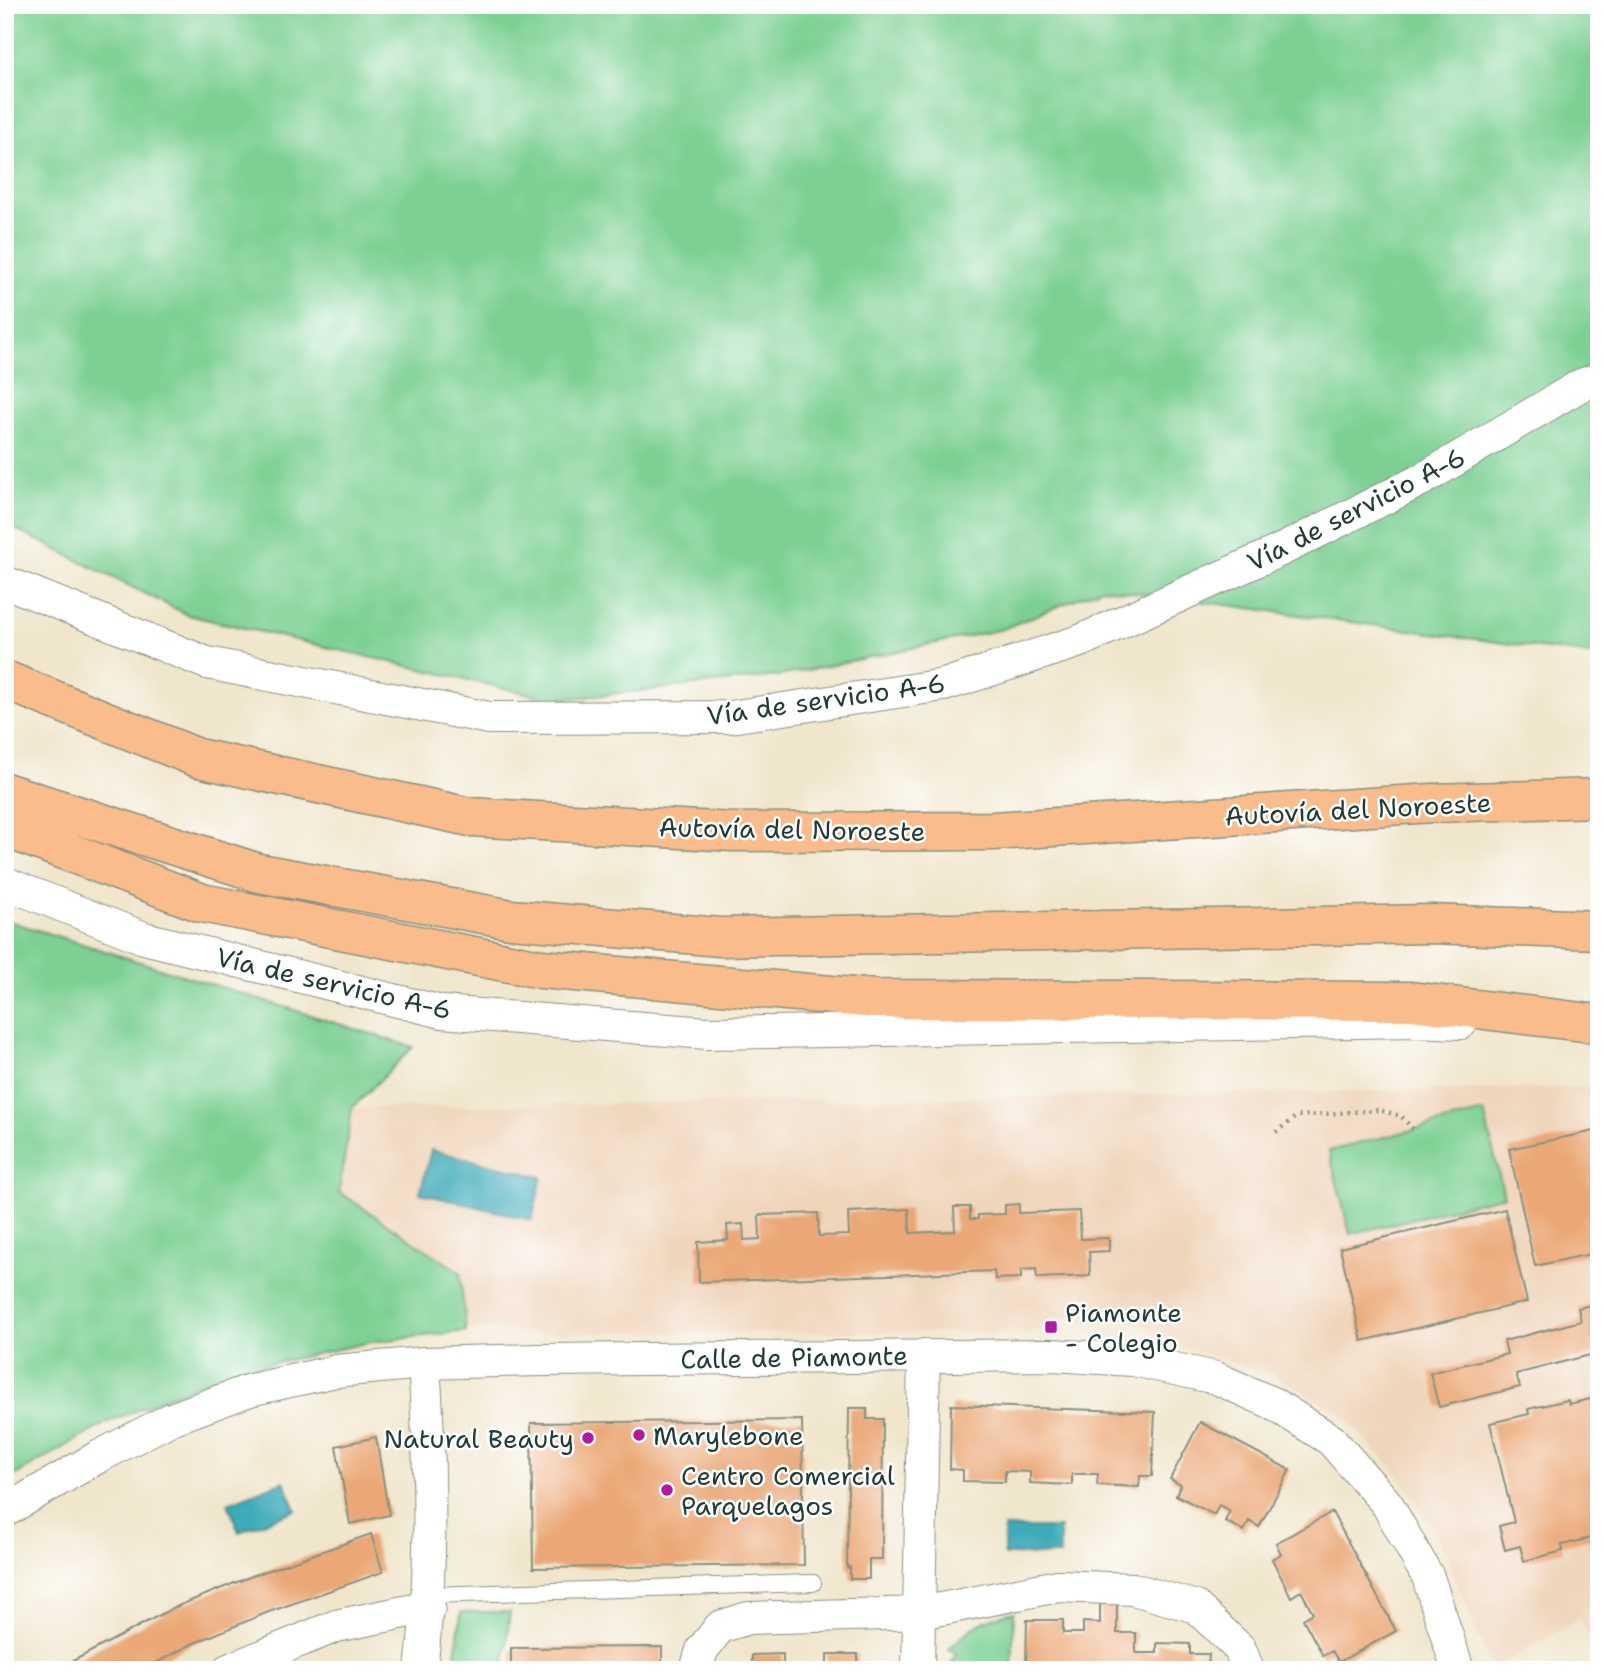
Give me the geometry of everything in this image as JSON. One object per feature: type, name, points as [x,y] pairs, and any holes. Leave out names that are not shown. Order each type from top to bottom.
[{"type":"highway","name":"Autovía del Noroeste","points":[[5,680],[198,758],[471,817],[733,832],[993,831],[1433,803],[1599,798]]},
{"type":"highway","points":[[5,792],[259,873],[525,920],[720,937],[1432,924],[1599,930]]},
{"type":"highway","points":[[5,814],[19,833],[202,903],[541,970],[876,999],[1411,1001],[1599,1026]]},
{"type":"street","name":"Vía de servicio A-6","points":[[5,582],[207,663],[489,718],[730,717],[944,685],[1080,641],[1285,548],[1423,479],[1581,385],[1599,379]]},
{"type":"street","name":"Vía de servicio A-6","points":[[5,883],[144,938],[442,1012],[708,1033],[1416,1021],[1599,1026]]},
{"type":"street","name":"Calle de Piamonte","points":[[5,1511],[98,1457],[171,1419],[250,1391],[336,1370],[424,1363],[530,1360],[924,1355],[1052,1355],[1132,1360],[1216,1378],[1272,1403],[1331,1440],[1387,1504],[1427,1577],[1452,1668]]},
{"type":"street","points":[[918,1670],[924,1355]]},
{"type":"street","points":[[421,1670],[429,1601],[429,1436],[424,1363]]},
{"type":"street","points":[[696,1670],[702,1650],[720,1627],[748,1618],[921,1613],[1058,1586],[1133,1589],[1196,1607],[1240,1649],[1248,1670]]},
{"type":"street","points":[[228,1670],[336,1626],[429,1601]]},
{"type":"lane","points":[[429,1601],[813,1583]]},
{"type":"path","points":[[1276,1132],[1297,1116],[1378,1110],[1401,1116],[1414,1130]]},
{"type":"shaded area","points":[[1599,1087],[1599,1634],[1590,1639],[1580,1619],[1492,1670],[1443,1547],[1397,1472],[1340,1413],[1272,1374],[1161,1341],[1132,1313],[1049,1318],[1035,1332],[517,1333],[496,1328],[466,1331],[460,1272],[339,1192],[352,1108]]},
{"type":"green space","points":[[5,5],[1599,5],[1599,656],[1102,588],[1003,629],[779,676],[555,700],[188,615],[5,524]]},
{"type":"green space","points":[[5,920],[413,1047],[352,1108],[339,1192],[460,1272],[466,1331],[371,1342],[223,1374],[108,1422],[5,1481]]},
{"type":"green space","points":[[1484,1112],[1504,1196],[1350,1234],[1329,1151]]},
{"type":"green space","points":[[461,1612],[510,1612],[504,1670],[454,1670]]},
{"type":"green space","points":[[1014,1612],[1012,1670],[948,1670],[956,1654],[949,1649],[963,1635],[986,1621]]},
{"type":"water","points":[[431,1150],[542,1177],[532,1220],[420,1193]]},
{"type":"water","points":[[284,1481],[296,1510],[239,1532],[228,1503]]},
{"type":"water","points":[[1004,1528],[1060,1528],[1060,1555],[1004,1555]]},
{"type":"building","points":[[1599,1130],[1599,1252],[1535,1266],[1509,1149]]},
{"type":"building","points":[[1019,1204],[1019,1213],[1079,1211],[1081,1239],[1109,1238],[1109,1251],[1089,1252],[1090,1276],[1037,1278],[1036,1269],[1021,1270],[1021,1278],[995,1279],[994,1271],[699,1282],[698,1242],[728,1240],[727,1225],[743,1224],[744,1240],[760,1239],[759,1215],[818,1213],[819,1236],[849,1235],[848,1212],[909,1209],[910,1233],[955,1231],[954,1207],[970,1207],[970,1219],[978,1219],[978,1215],[1005,1214],[1005,1205]]},
{"type":"building","points":[[1505,1209],[1527,1302],[1362,1341],[1340,1248]]},
{"type":"building","points":[[1599,1303],[1599,1341],[1591,1342],[1594,1354],[1516,1374],[1520,1387],[1439,1407],[1430,1373],[1507,1354],[1504,1341],[1581,1321],[1578,1308]]},
{"type":"building","points":[[1599,1397],[1599,1536],[1562,1545],[1563,1551],[1524,1561],[1520,1546],[1505,1550],[1499,1526],[1514,1522],[1490,1423],[1529,1414],[1528,1409],[1568,1400],[1569,1404]]},
{"type":"building","points":[[951,1405],[1155,1412],[1152,1476],[1140,1476],[1139,1487],[1097,1485],[1098,1474],[1072,1474],[1072,1485],[1030,1483],[1030,1472],[1005,1471],[1005,1482],[963,1481],[963,1470],[950,1469]]},
{"type":"building","points":[[849,1408],[867,1408],[867,1419],[883,1419],[882,1559],[869,1559],[869,1579],[850,1579],[850,1567],[847,1568]]},
{"type":"building","name":"Centro Comercial Parquelagos","points":[[802,1420],[804,1565],[533,1568],[531,1423]]},
{"type":"building","points":[[1200,1422],[1290,1470],[1259,1527],[1249,1521],[1244,1531],[1225,1521],[1230,1511],[1219,1505],[1214,1515],[1176,1495],[1181,1485],[1170,1479]]},
{"type":"building","points":[[376,1437],[389,1515],[350,1524],[336,1446]]},
{"type":"building","points":[[1332,1512],[1396,1631],[1339,1662],[1332,1651],[1323,1656],[1303,1619],[1313,1613],[1301,1591],[1291,1597],[1272,1559],[1281,1554],[1276,1543]]},
{"type":"building","points":[[371,1534],[383,1572],[266,1613],[192,1644],[143,1670],[56,1670],[173,1608],[252,1576]]},
{"type":"building","points":[[1100,1603],[1117,1604],[1117,1633],[1136,1633],[1136,1653],[1157,1653],[1157,1643],[1190,1644],[1190,1654],[1209,1654],[1208,1670],[1026,1670],[1027,1620],[1063,1620],[1063,1633],[1083,1633],[1083,1622],[1100,1623]]},
{"type":"building","points":[[662,1647],[662,1670],[511,1670],[511,1648]]},
{"type":"building","points":[[783,1654],[783,1670],[752,1670],[752,1655]]},
{"type":"building","points":[[827,1654],[858,1654],[858,1670],[827,1670]]},
{"type":"place","name":"Piamonte - Colegio","points":[[1051,1327]]},
{"type":"place","name":"Marylebone","points":[[639,1435]]},
{"type":"place","name":"Natural Beauty","points":[[588,1438]]},
{"type":"place","name":"Centro Comercial Parquelagos","points":[[667,1490]]}]
